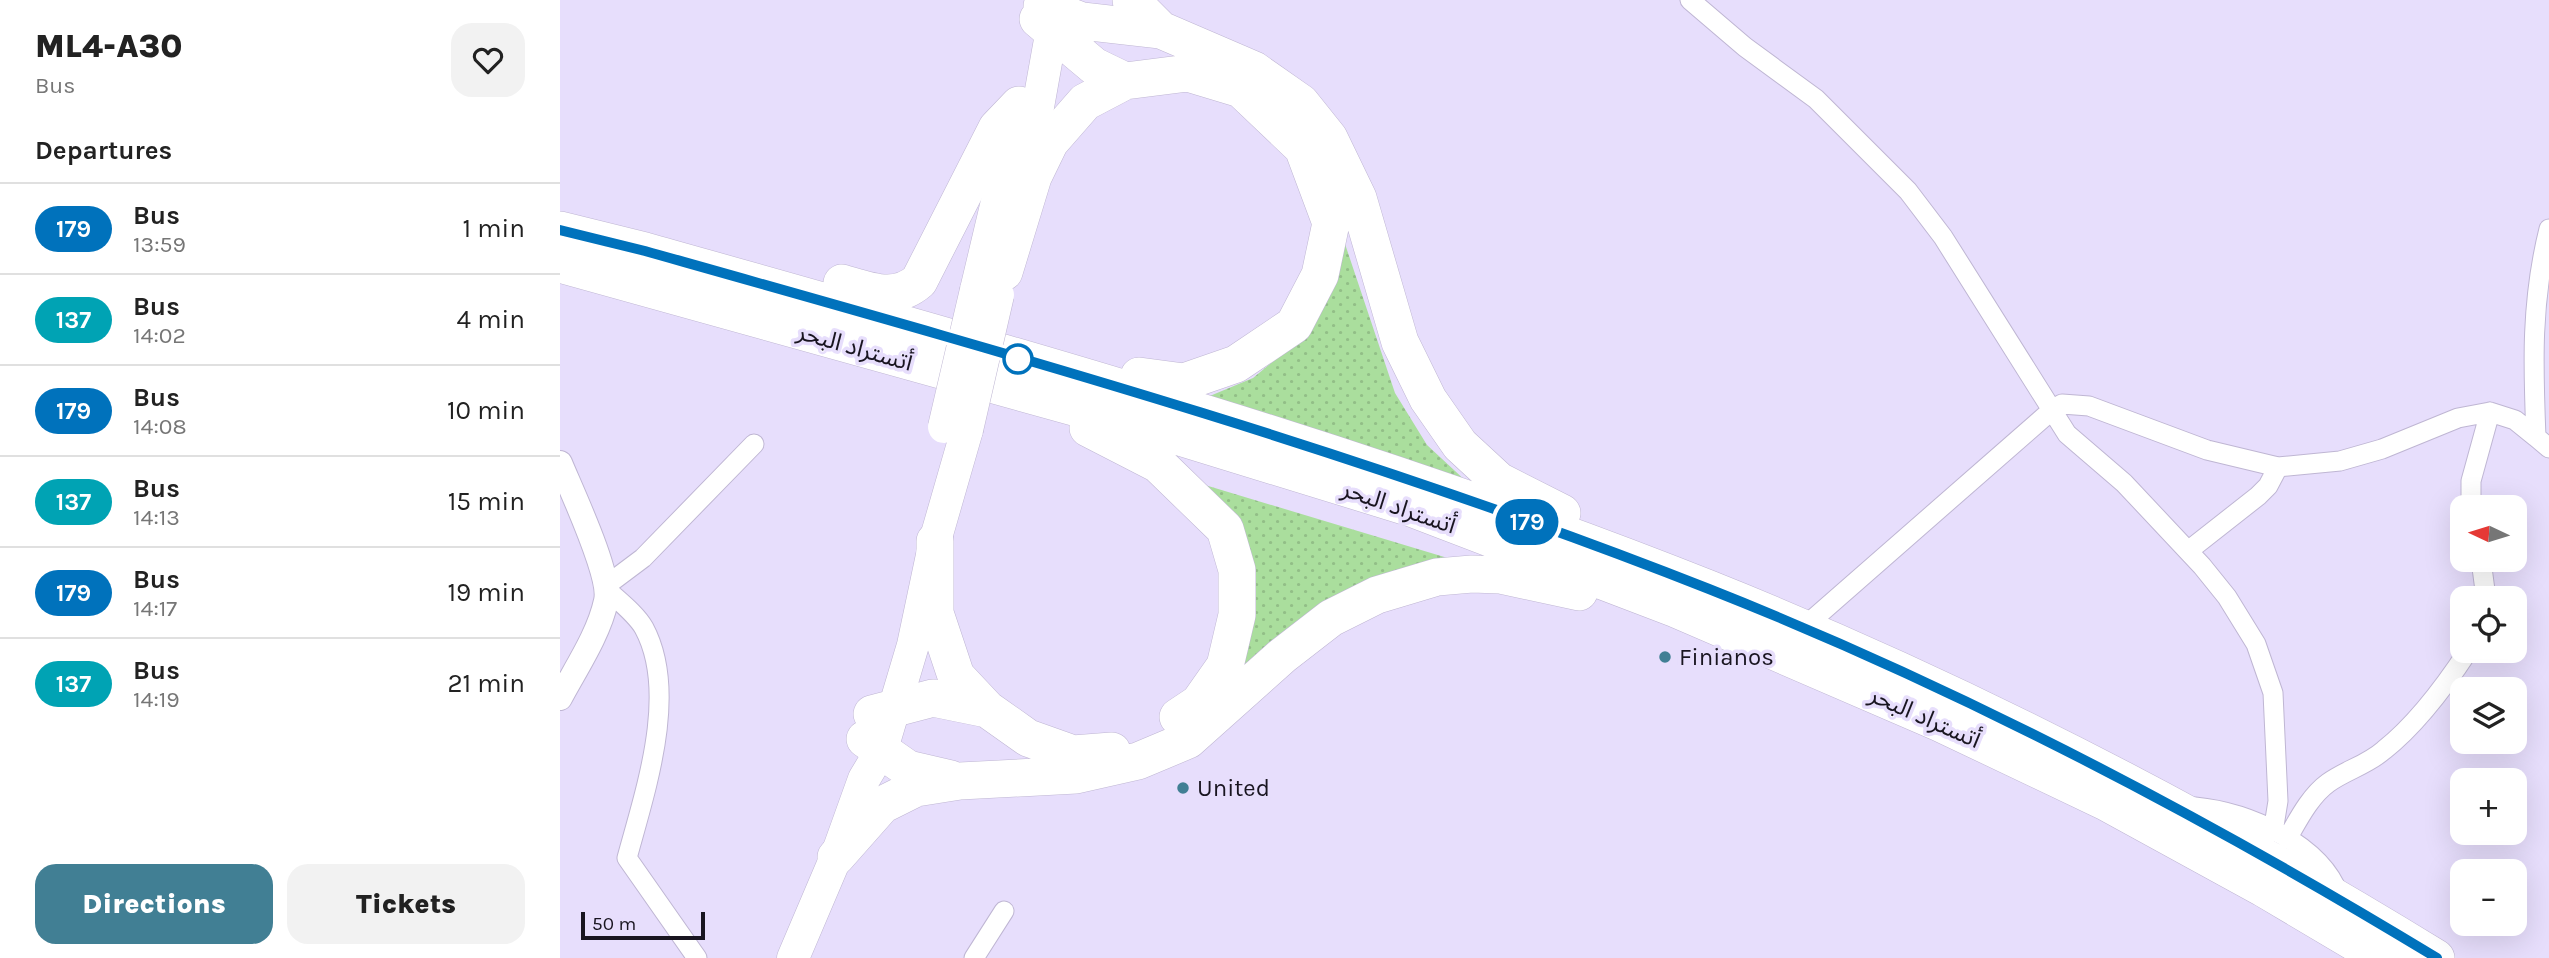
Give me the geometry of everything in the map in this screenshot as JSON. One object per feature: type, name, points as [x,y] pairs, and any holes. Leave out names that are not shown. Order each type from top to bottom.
[{"type":"highway","points":[[1131,0],[1161,30]]},
{"type":"highway","points":[[1048,11],[1082,21],[1161,30],[1254,71],[1301,103],[1329,138],[1366,220],[1400,342],[1428,399],[1460,445],[1499,481],[1706,588]]},
{"type":"highway","points":[[1048,11],[1094,66],[1125,81]]},
{"type":"highway","points":[[993,286],[1033,177],[1049,142],[1085,102],[1125,81],[1188,73],[1241,89],[1303,148],[1331,223],[1320,275],[1294,325],[1236,364],[1184,382],[1028,378]]},
{"type":"highway","points":[[774,287],[814,278],[881,294],[897,293],[912,287],[924,273],[996,128],[1019,105]]},
{"type":"highway","name":"أتستراد البحر","points":[[560,230],[774,287],[1028,378],[1167,433],[1411,508],[1675,609],[1928,718],[2106,802],[2263,888],[2381,958]]},
{"type":"highway","name":"أتستراد البحر","points":[[560,264],[1028,378],[1200,411],[1444,491],[1706,588],[1983,708],[2171,806],[2340,899],[2437,958]]},
{"type":"highway","points":[[935,541],[934,613],[956,676],[986,709],[1028,738],[1073,754],[1120,750],[1165,727],[1199,703],[1225,666],[1237,615],[1237,570],[1226,529],[1158,464],[1028,378]]},
{"type":"highway","points":[[836,857],[882,805],[916,788],[960,781],[1076,775],[1138,761],[1188,740],[1282,656],[1331,618],[1377,595],[1437,577],[1500,575],[1675,609]]},
{"type":"highway","points":[[960,781],[908,769],[876,738],[933,698],[986,709]]},
{"type":"main road","points":[[993,286],[1019,105],[1048,11]]},
{"type":"main road","points":[[876,738],[926,511],[955,428],[1030,155],[1048,11]]},
{"type":"main road","points":[[793,958],[836,857],[876,738],[913,645],[955,428]]},
{"type":"street","points":[[1690,0],[1745,47],[1816,99],[1908,191],[1944,237],[2076,444],[2124,483],[2215,581],[2243,622],[2269,676],[2274,711],[2280,836]]},
{"type":"street","points":[[2543,443],[2532,342],[2538,286],[2549,229]]},
{"type":"street","points":[[1803,628],[2062,404],[2089,406],[2207,450],[2278,467],[2340,461],[2382,449],[2458,418],[2490,412],[2515,420],[2543,443]]},
{"type":"street","points":[[2471,495],[2471,481],[2490,412]]},
{"type":"street","points":[[560,698],[601,618],[607,587],[643,558],[754,444]]},
{"type":"street","points":[[560,463],[607,587],[643,626],[653,648],[661,694],[653,749],[627,858],[697,958]]},
{"type":"street","points":[[2188,551],[2269,486],[2278,467]]},
{"type":"street","points":[[2280,836],[2328,783],[2359,768],[2387,748],[2434,698],[2459,663]]},
{"type":"street","points":[[2171,806],[2221,811],[2280,836],[2316,857],[2331,877],[2340,899]]},
{"type":"street","points":[[974,958],[1004,911]]},
{"type":"green space","points":[[1343,238],[1395,393],[1427,445],[1482,496],[1205,398],[1253,378],[1299,340]]},
{"type":"green space","points":[[1195,482],[1451,559],[1229,686],[1251,623],[1251,574],[1244,549]]},
{"type":"bus line","name":"179","points":[[560,230],[845,307],[1200,411],[1444,491],[1706,588],[1983,708],[2171,806],[2340,899],[2437,958]]},
{"type":"place","name":"Finianos","points":[[1665,657]]},
{"type":"place","name":"United","points":[[1183,788]]}]
